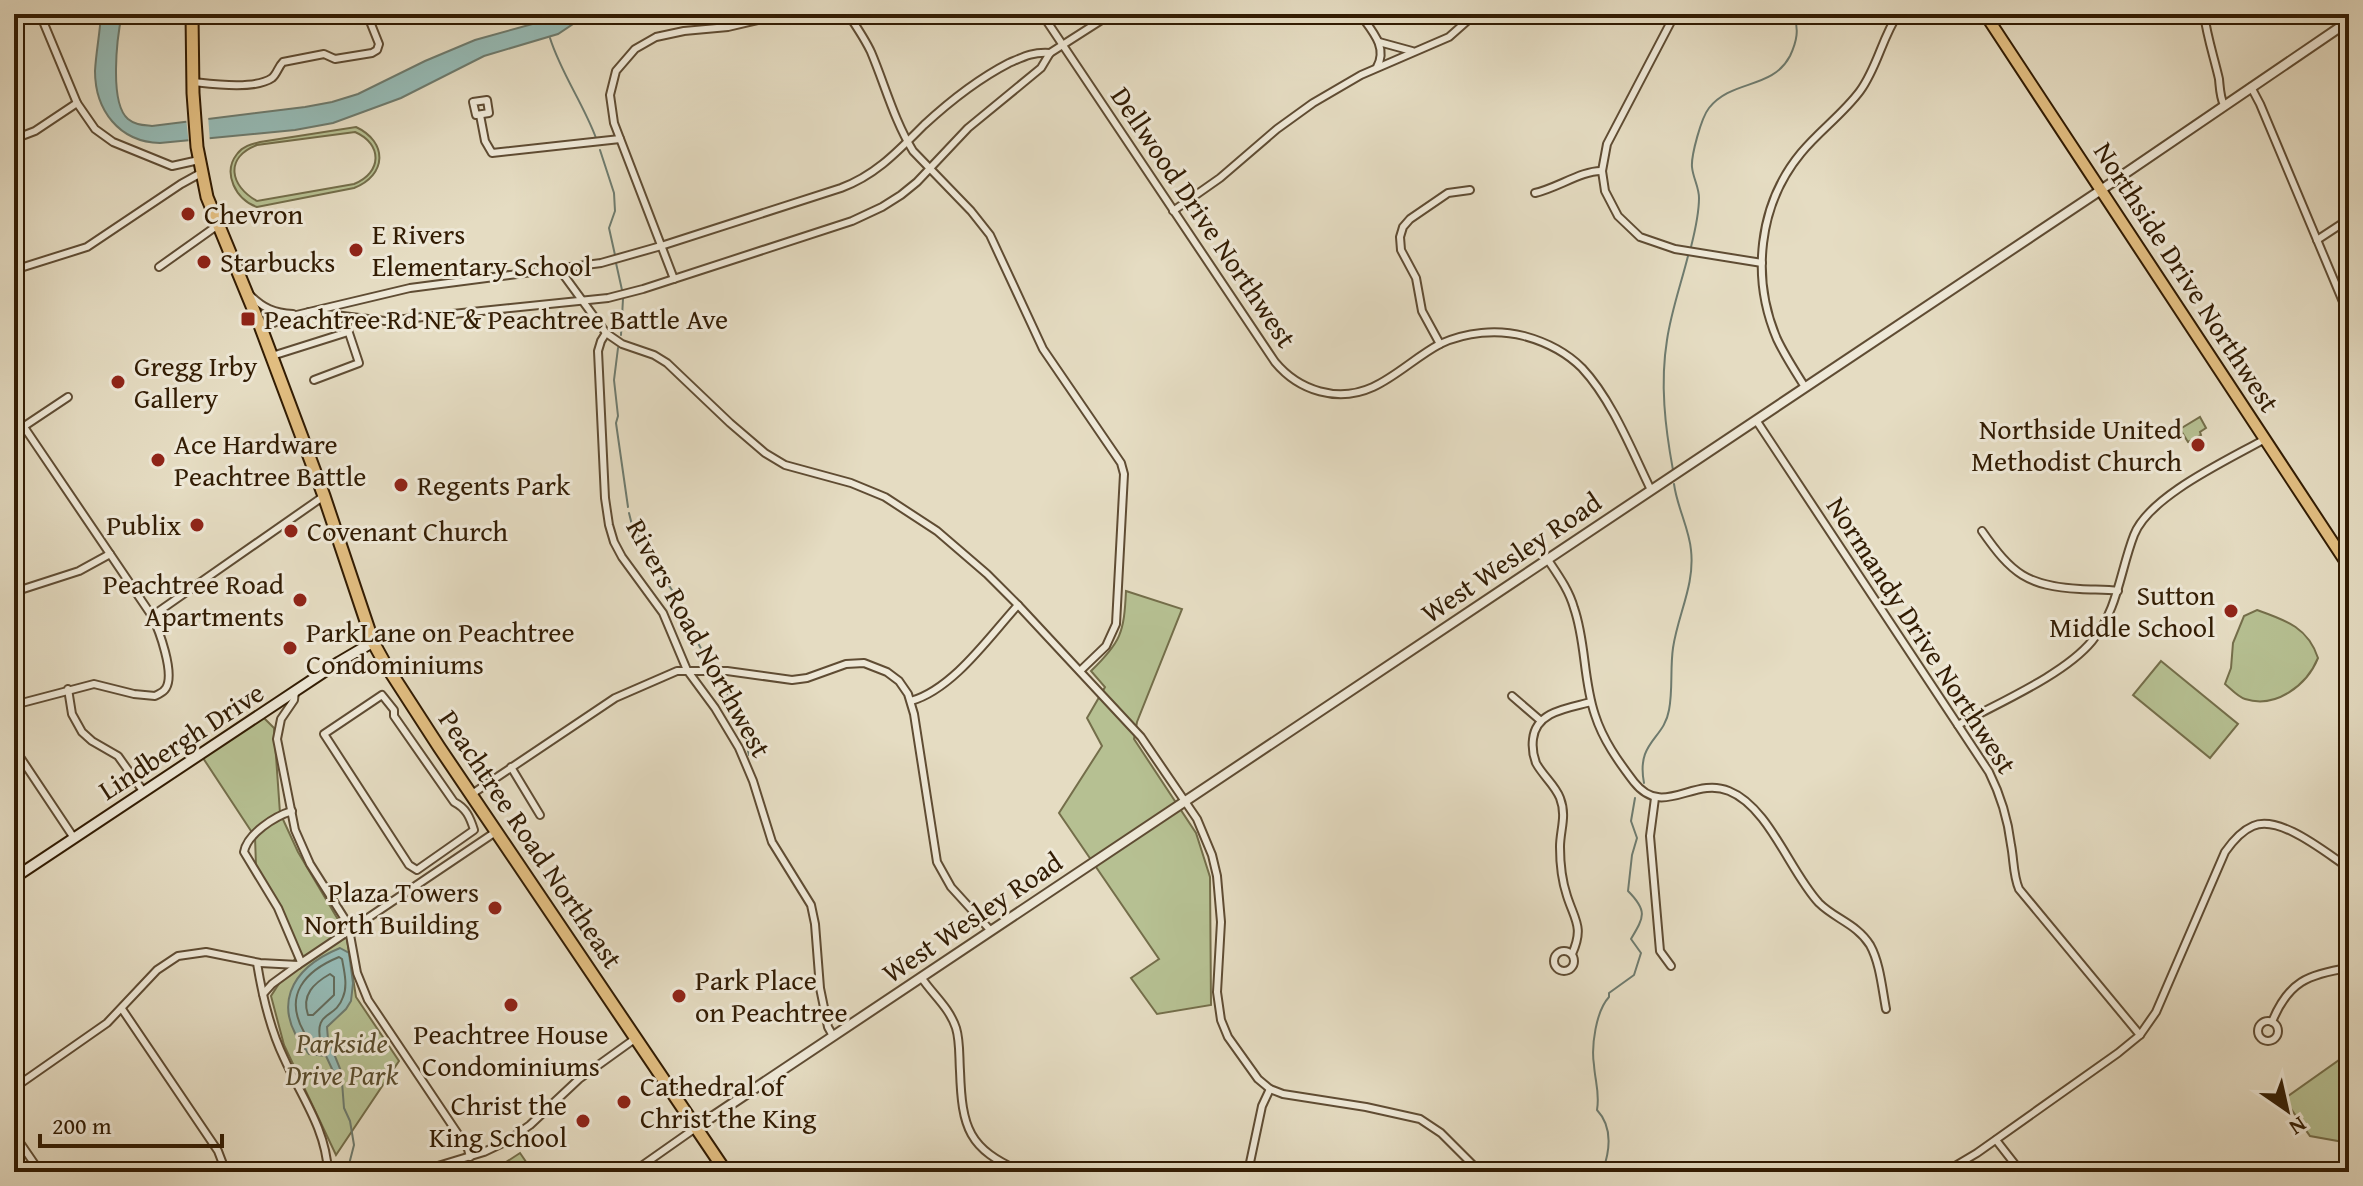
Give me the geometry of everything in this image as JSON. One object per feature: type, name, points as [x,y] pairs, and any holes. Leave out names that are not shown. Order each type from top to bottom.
[{"type":"highway","name":"Peachtree Road Northeast","points":[[192,14],[197,147],[207,197],[272,356],[324,496],[373,642],[411,704],[726,1171]]},
{"type":"main road","name":"Northside Drive Northwest","points":[[1985,14],[2349,567]]},
{"type":"main road","name":"Lindbergh Drive","points":[[14,878],[373,642]]},
{"type":"street","points":[[40,14],[77,103],[88,121],[104,136],[129,149],[172,166],[200,167]]},
{"type":"street","points":[[193,88],[230,87],[269,80],[283,62],[324,54],[335,59],[372,53],[379,44],[367,14]]},
{"type":"street","points":[[674,279],[620,139],[611,109],[612,83],[622,61],[645,42],[669,33],[728,27],[783,14]]},
{"type":"street","points":[[848,14],[870,50],[897,123],[908,142],[990,235],[1038,341],[1116,453],[1124,474],[1116,624],[1106,646],[1080,671]]},
{"type":"street","name":"Dellwood Drive Northwest","points":[[1042,14],[1275,362],[1287,375],[1303,386],[1332,394],[1363,391],[1440,344],[1470,334],[1502,332],[1533,338],[1564,353],[1599,391],[1651,490]]},
{"type":"street","points":[[309,312],[385,321],[585,301],[674,279],[866,215],[901,195],[968,128],[1041,68],[1050,53],[1111,14]]},
{"type":"street","points":[[1360,14],[1379,42],[1381,60],[1377,68]]},
{"type":"street","points":[[1173,211],[1220,178],[1298,113],[1347,82],[1449,37],[1475,14]]},
{"type":"street","points":[[1675,14],[1610,135],[1602,171],[1605,191],[1625,225],[1640,237],[1675,249],[1762,263]]},
{"type":"street","points":[[1805,387],[1783,351],[1763,290],[1762,263],[1767,216],[1778,189],[1798,156],[1861,90],[1898,14]]},
{"type":"street","points":[[2204,14],[2224,105]]},
{"type":"street","name":"West Wesley Road","points":[[697,1127],[2349,21]]},
{"type":"street","points":[[1379,42],[1416,52]]},
{"type":"street","points":[[261,328],[300,314],[424,285],[601,263],[852,184],[880,168],[957,97],[985,77],[1033,52],[1050,53]]},
{"type":"street","points":[[2251,87],[2349,316]]},
{"type":"street","points":[[14,139],[35,131],[77,103]]},
{"type":"street","points":[[480,115],[485,141],[492,153],[620,139]]},
{"type":"street","points":[[172,166],[179,178]]},
{"type":"street","points":[[14,270],[87,247],[179,178],[200,167]]},
{"type":"street","points":[[1535,193],[1560,186],[1586,172],[1602,171]]},
{"type":"street","points":[[1440,344],[1422,311],[1416,278],[1401,250],[1400,237],[1410,219],[1448,193],[1470,190]]},
{"type":"street","points":[[2317,240],[2349,219]]},
{"type":"street","points":[[159,267],[218,225]]},
{"type":"street","points":[[560,270],[606,333],[622,344],[667,363],[730,423],[776,460],[800,470],[851,483],[885,497],[920,518],[987,574],[1141,737],[1205,836],[1217,876],[1221,922],[1217,992],[1221,1020],[1237,1052],[1258,1079],[1270,1089],[1283,1094],[1420,1119],[1441,1133],[1480,1172]]},
{"type":"street","points":[[246,291],[261,306],[272,311],[300,314]]},
{"type":"street","points":[[2341,298],[2349,294]]},
{"type":"street","points":[[314,380],[359,363],[346,324],[350,318]]},
{"type":"street","points":[[272,356],[348,332]]},
{"type":"street","name":"Rivers Road Northwest","points":[[606,333],[598,351],[609,525],[622,557],[663,613],[687,670],[739,748],[772,842],[811,905],[820,988],[828,1027],[833,1036]]},
{"type":"street","points":[[14,433],[68,397]]},
{"type":"street","name":"Normandy Drive Northwest","points":[[1756,420],[1989,772],[1997,787],[2009,832],[2014,876],[2019,889],[2140,1035]]},
{"type":"street","points":[[14,705],[94,684],[155,696],[163,692],[168,682],[159,634],[152,616],[24,427]]},
{"type":"street","points":[[1958,725],[2040,681],[2076,657],[2102,628],[2118,591],[2135,533],[2153,507],[2168,495],[2265,439]]},
{"type":"street","points":[[152,616],[324,496]]},
{"type":"street","points":[[1982,531],[2006,563],[2032,581],[2055,587],[2118,591]]},
{"type":"street","points":[[14,592],[79,571],[110,554]]},
{"type":"street","points":[[1548,560],[1575,610],[1591,702],[1601,731],[1638,787],[1655,798],[1668,798],[1694,789],[1713,787],[1728,790],[1749,802],[1817,901],[1854,926],[1867,940],[1876,960],[1886,1009]]},
{"type":"street","points":[[911,701],[930,694],[948,682],[1018,605]]},
{"type":"street","points":[[472,794],[615,698],[654,680],[687,670],[727,671],[792,680],[846,664],[864,663],[893,676],[904,687],[911,701],[937,862],[951,887],[991,931]]},
{"type":"street","points":[[68,689],[72,714],[82,732],[118,756],[143,791]]},
{"type":"street","points":[[295,692],[294,700],[281,719],[277,739],[295,830],[304,853],[346,919],[357,973],[368,1000],[470,1157]]},
{"type":"street","points":[[382,695],[394,710],[394,716],[454,802],[463,806],[474,830],[417,870],[409,865],[324,734],[382,695]]},
{"type":"street","points":[[1512,696],[1541,721]]},
{"type":"street","points":[[1572,954],[1579,929],[1564,882],[1560,849],[1563,806],[1556,790],[1537,765],[1533,751],[1534,733],[1541,721],[1553,713],[1591,702]]},
{"type":"street","points":[[394,716],[411,704]]},
{"type":"street","points":[[15,750],[74,838]]},
{"type":"street","points":[[2349,760],[2344,770],[2349,776]]},
{"type":"street","points":[[511,767],[540,815]]},
{"type":"street","points":[[1655,798],[1650,836],[1660,951],[1671,966]]},
{"type":"street","points":[[292,811],[250,838],[244,852],[278,908],[300,964]]},
{"type":"street","points":[[1945,1172],[1996,1140],[2140,1035],[2156,1012],[2191,937],[2225,852],[2240,834],[2258,824],[2277,826],[2310,842],[2349,868]]},
{"type":"street","points":[[263,994],[272,984],[350,929],[497,831]]},
{"type":"street","points":[[437,856],[442,868]]},
{"type":"street","points":[[425,864],[431,876]]},
{"type":"street","points":[[14,1088],[91,1036],[122,1009],[157,970],[178,956],[206,952],[257,963],[300,964]]},
{"type":"street","points":[[257,963],[263,994],[282,1053],[321,1131],[328,1172]]},
{"type":"street","points":[[2272,1022],[2283,999],[2296,985],[2313,974],[2349,968]]},
{"type":"street","points":[[921,977],[945,1006],[955,1025],[964,1109],[971,1134],[984,1152],[1022,1172]]},
{"type":"street","points":[[122,1009],[218,1151],[226,1172]]},
{"type":"street","points":[[418,1172],[470,1157],[517,1135],[579,1079],[636,1038]]},
{"type":"street","points":[[1248,1172],[1262,1106],[1270,1089]]},
{"type":"street","points":[[633,1172],[697,1127]]},
{"type":"street","points":[[14,1134],[40,1172]]},
{"type":"street","points":[[1996,1140],[2021,1172]]},
{"type":"street","points":[[2275,1172],[2286,1172]]},
{"type":"green space","points":[[356,127],[374,141],[378,149],[378,167],[365,182],[354,188],[257,207],[237,192],[231,169],[239,151],[260,142]],"holes":[[[355,132],[371,144],[376,158],[370,173],[354,184],[257,201],[236,180],[235,164],[239,157],[257,145]]]},
{"type":"green space","points":[[2200,417],[2206,428],[2200,432],[2201,435],[2188,442],[2180,429]]},
{"type":"green space","points":[[1126,591],[1182,609],[1137,722],[1134,739],[1196,833],[1210,877],[1211,1005],[1157,1014],[1131,978],[1159,959],[1059,813],[1102,746],[1087,718],[1105,687],[1091,671],[1119,636]]},
{"type":"green space","points":[[2257,610],[2286,621],[2302,632],[2318,658],[2298,685],[2279,698],[2268,701],[2242,698],[2225,684],[2231,668],[2233,643],[2244,616]]},
{"type":"green space","points":[[2161,661],[2238,724],[2210,758],[2133,695]]},
{"type":"green space","name":"Parkside Drive Park","points":[[263,717],[274,728],[280,813],[298,852],[346,933],[356,997],[399,1061],[336,1155],[284,1045],[271,996],[300,951],[256,866],[255,837],[203,758]]},
{"type":"green space","points":[[2349,1053],[2349,1143],[2310,1136],[2284,1099]]},
{"type":"green space","points":[[520,1153],[533,1172],[500,1172],[497,1168]]},
{"type":"water","points":[[101,14],[122,14],[116,85],[122,111],[134,122],[152,126],[332,102],[358,94],[475,40],[536,23],[555,14],[588,14],[558,34],[484,56],[401,98],[333,123],[295,130],[160,143],[133,137],[121,130],[99,99],[95,71]]},
{"type":"water","points":[[340,948],[349,953],[353,983],[351,1001],[327,1027],[328,1039],[341,1071],[338,1075],[326,1056],[309,1054],[290,1021],[288,1006],[297,979],[308,967]]},
{"type":"pier","points":[[208,115],[210,143],[189,145],[186,118]]},
{"type":"waterway","points":[[1691,247],[1699,198],[1692,162],[1703,120],[1718,99],[1763,80],[1782,67],[1796,40],[1794,14]]},
{"type":"waterway","points":[[550,38],[596,138]]},
{"type":"waterway","points":[[600,150],[614,193],[615,211],[609,228],[615,255]]},
{"type":"waterway","points":[[1673,470],[1664,405],[1665,356],[1671,319],[1688,256]]},
{"type":"waterway","points":[[616,263],[622,290]]},
{"type":"waterway","points":[[621,335],[623,299]]},
{"type":"waterway","points":[[618,348],[614,380],[616,423],[628,507]]},
{"type":"waterway","points":[[1644,783],[1647,749],[1662,728],[1669,710],[1675,635],[1691,575],[1690,542],[1674,484]]},
{"type":"waterway","points":[[629,513],[632,525],[660,572]]},
{"type":"waterway","points":[[663,577],[685,609],[711,667]]},
{"type":"waterway","points":[[717,675],[739,714],[749,755]]},
{"type":"waterway","points":[[1591,1172],[1603,1170],[1608,1147],[1606,1124],[1597,1110],[1593,1057],[1596,1029],[1609,993],[1634,975],[1641,953],[1631,939],[1641,919],[1641,909],[1628,891],[1637,838],[1631,821],[1635,798]]},
{"type":"waterway","points":[[338,1075],[354,1145],[347,1172]]},
{"type":"place","name":"Chevron","points":[[188,214]]},
{"type":"place","name":"E Rivers Elementary School","points":[[356,250]]},
{"type":"place","name":"Starbucks","points":[[204,262]]},
{"type":"place","name":"Peachtree Rd NE & Peachtree Battle Ave","points":[[248,319]]},
{"type":"place","name":"Gregg Irby Gallery","points":[[118,382]]},
{"type":"place","name":"Northside United Methodist Church","points":[[2198,445]]},
{"type":"place","name":"Ace Hardware Peachtree Battle","points":[[158,460]]},
{"type":"place","name":"Regents Park","points":[[401,485]]},
{"type":"place","name":"Publix","points":[[197,525]]},
{"type":"place","name":"Covenant Church","points":[[291,531]]},
{"type":"place","name":"Peachtree Road Apartments","points":[[300,600]]},
{"type":"place","name":"Sutton Middle School","points":[[2231,611]]},
{"type":"place","name":"ParkLane on Peachtree Condominiums","points":[[290,648]]},
{"type":"place","name":"Plaza Towers North Building","points":[[495,908]]},
{"type":"place","name":"Park Place on Peachtree","points":[[679,996]]},
{"type":"place","name":"Peachtree House Condominiums","points":[[511,1005]]},
{"type":"place","name":"Cathedral of Christ the King","points":[[624,1102]]},
{"type":"place","name":"Christ the King School","points":[[583,1121]]}]
